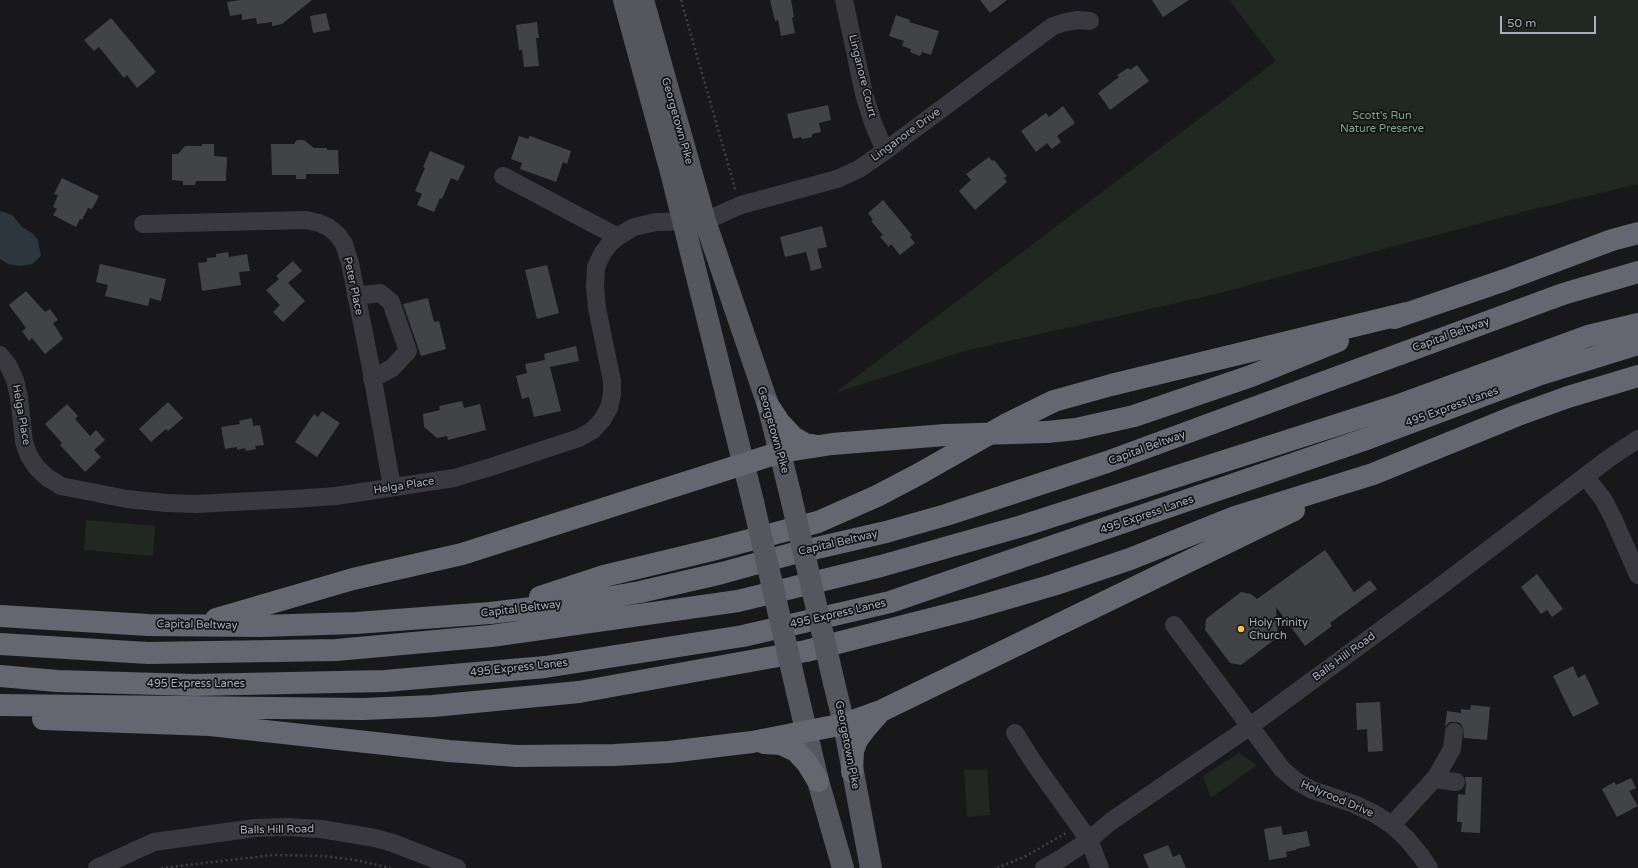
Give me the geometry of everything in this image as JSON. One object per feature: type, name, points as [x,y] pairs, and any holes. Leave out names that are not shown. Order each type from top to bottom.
[{"type":"highway","points":[[148,625],[208,622],[353,579],[462,554],[781,452],[819,446],[945,436],[1047,432],[1076,429],[1134,416],[1251,376],[1407,313],[1505,280],[1584,250],[1638,233]]},
{"type":"highway","points":[[1505,280],[1638,248]]},
{"type":"highway","name":"Capital Beltway","points":[[0,616],[148,625],[260,626],[356,623],[490,613],[583,602],[640,592],[722,574],[792,554],[886,532],[946,515],[1108,462],[1563,294],[1638,272]]},
{"type":"highway","points":[[490,613],[604,576],[712,550],[818,522],[877,496],[920,474],[1005,425],[1054,401],[1111,385],[1407,313]]},
{"type":"highway","name":"495 Express Lanes","points":[[0,644],[148,653],[336,650],[491,636],[738,601],[881,566],[1022,526],[1396,406],[1588,336],[1638,324]]},
{"type":"highway","name":"495 Express Lanes","points":[[0,676],[58,681],[194,685],[385,681],[545,667],[743,636],[890,602],[1368,438],[1541,374],[1638,344]]},
{"type":"highway","points":[[0,718],[210,725],[449,751],[517,756],[606,755],[676,752],[752,742],[844,724],[883,710],[1309,502],[1373,474],[1518,415],[1568,397],[1638,376]]},
{"type":"highway","points":[[768,405],[780,423],[793,437],[805,444],[819,446]]},
{"type":"highway","points":[[0,705],[379,708],[433,706],[579,692],[627,684],[690,671],[806,651],[974,608],[1054,585],[1130,559],[1235,517],[1373,474]]},
{"type":"highway","points":[[852,772],[853,751],[857,740],[883,710]]},
{"type":"highway","points":[[752,742],[781,744],[796,751],[807,763],[818,781]]},
{"type":"main road","name":"Georgetown Pike","points":[[624,0],[684,222],[754,502],[818,781],[842,865]]},
{"type":"main road","name":"Georgetown Pike","points":[[643,0],[705,221],[768,405],[781,452],[844,724],[871,868]]},
{"type":"street","name":"Linganore Court","points":[[844,0],[864,94],[873,123],[886,151]]},
{"type":"street","name":"Linganore Drive","points":[[705,221],[739,206],[837,179],[858,169],[886,151],[1053,26],[1078,20],[1090,21]]},
{"type":"street","points":[[503,176],[618,237]]},
{"type":"street","name":"Peter Place","points":[[143,224],[306,220],[328,227],[337,234],[344,244],[350,263],[392,487]]},
{"type":"street","name":"Helga Place","points":[[0,355],[8,365],[15,380],[19,396],[24,442],[29,456],[37,468],[48,478],[61,486],[127,499],[196,504],[292,500],[336,496],[454,478],[579,438],[593,430],[602,420],[609,408],[612,394],[612,381],[596,308],[596,267],[602,254],[610,243],[634,227],[656,222],[705,221]]},
{"type":"street","points":[[356,296],[380,293],[391,302],[408,351],[392,368],[372,379]]},
{"type":"street","name":"Balls Hill Road","points":[[1044,868],[1089,840],[1110,822],[1249,727],[1432,593],[1585,476],[1638,439]]},
{"type":"street","points":[[1585,476],[1603,499],[1638,575]]},
{"type":"street","name":"Holyrood Drive","points":[[1174,625],[1249,727],[1282,769],[1296,781],[1312,790],[1354,804],[1392,825],[1421,856],[1429,868]]},
{"type":"street","points":[[1392,825],[1434,779],[1452,749],[1454,732]]},
{"type":"street","points":[[1015,733],[1036,766],[1089,840],[1100,868]]},
{"type":"street","points":[[1434,779],[1456,782]]},
{"type":"street","name":"Balls Hill Road","points":[[97,868],[154,842],[255,828],[288,827],[322,829],[375,838],[394,843],[457,868]]},
{"type":"path","points":[[681,0],[739,206]]},
{"type":"path","points":[[161,868],[274,855],[324,856],[355,860],[391,868]]},
{"type":"green space","name":"Scott's Run Nature Preserve","points":[[1229,0],[1638,0],[1638,184],[1526,211],[1216,294],[965,351],[835,393],[1276,61]]},
{"type":"green space","points":[[86,520],[155,526],[153,556],[84,550]]},
{"type":"green space","points":[[1239,753],[1257,765],[1211,798],[1203,776]]},
{"type":"green space","points":[[987,769],[990,815],[967,817],[964,770]]},
{"type":"shaded area","points":[[1,211],[12,215],[22,227],[32,233],[38,240],[41,256],[32,264],[20,266],[8,264],[0,259]]},
{"type":"building","points":[[240,0],[312,0],[282,24],[272,26],[272,22],[257,24],[256,18],[242,20],[242,14],[230,16],[227,2]]},
{"type":"building","points":[[770,0],[791,0],[795,33],[781,36],[778,20],[775,21]]},
{"type":"building","points":[[980,0],[1007,0],[990,13]]},
{"type":"building","points":[[1152,0],[1189,0],[1163,17]]},
{"type":"building","points":[[326,13],[330,30],[313,33],[310,16]]},
{"type":"building","points":[[896,15],[910,20],[909,22],[939,31],[931,55],[922,52],[920,56],[910,52],[911,49],[902,46],[904,41],[889,36]]},
{"type":"building","points":[[111,18],[156,72],[137,88],[127,75],[124,78],[99,47],[94,51],[84,40]]},
{"type":"building","points":[[537,22],[539,38],[536,38],[539,66],[524,67],[522,50],[519,50],[516,25]]},
{"type":"building","points":[[1137,65],[1149,81],[1110,110],[1098,93],[1119,77],[1117,75],[1128,68],[1130,70]]},
{"type":"building","points":[[828,105],[831,120],[819,123],[821,132],[812,134],[812,137],[793,139],[787,114]]},
{"type":"building","points":[[1063,106],[1075,123],[1057,136],[1061,142],[1052,149],[1047,143],[1036,152],[1021,131],[1046,113],[1049,117]]},
{"type":"building","points":[[519,136],[528,139],[530,136],[571,151],[567,164],[563,162],[556,182],[520,169],[522,163],[511,159]]},
{"type":"building","points":[[297,140],[304,140],[314,148],[338,150],[339,174],[306,174],[306,179],[296,179],[296,175],[272,175],[271,144],[294,144]]},
{"type":"building","points":[[202,144],[214,144],[214,156],[227,157],[226,181],[196,181],[195,185],[183,185],[183,181],[172,180],[172,154],[178,154],[185,146],[202,146]]},
{"type":"building","points":[[430,151],[465,166],[458,181],[451,178],[442,199],[440,198],[434,212],[417,205],[422,194],[415,191],[425,168],[423,167]]},
{"type":"building","points":[[989,157],[992,161],[994,160],[1007,176],[1004,178],[1007,182],[975,210],[959,191],[971,180],[966,174]]},
{"type":"building","points":[[62,178],[99,196],[92,209],[88,208],[82,220],[80,219],[76,227],[53,215],[57,209],[53,207],[58,195],[54,194]]},
{"type":"building","points":[[883,200],[912,235],[910,237],[915,243],[900,255],[891,244],[889,247],[880,237],[883,235],[871,221],[873,220],[868,213]]},
{"type":"building","points":[[822,226],[827,247],[817,249],[822,268],[811,271],[806,252],[785,257],[780,237]]},
{"type":"building","points":[[228,252],[229,257],[247,254],[250,271],[239,272],[241,285],[202,291],[198,263],[207,262],[207,258],[216,257],[216,254]]},
{"type":"building","points":[[293,261],[302,271],[288,283],[305,301],[283,322],[273,312],[280,305],[266,290],[279,279],[276,276]]},
{"type":"building","points":[[100,264],[166,279],[161,301],[150,298],[148,306],[105,296],[108,285],[96,282]]},
{"type":"building","points":[[547,265],[559,313],[537,319],[525,270]]},
{"type":"building","points":[[26,291],[45,312],[50,309],[58,320],[53,323],[63,339],[45,354],[32,338],[29,341],[22,331],[26,328],[9,305]]},
{"type":"building","points":[[428,298],[434,322],[439,321],[446,349],[421,356],[403,304]]},
{"type":"building","points":[[576,346],[579,361],[550,367],[561,411],[534,417],[529,397],[522,399],[516,376],[527,373],[525,364],[545,360],[544,354]]},
{"type":"building","points":[[462,401],[464,408],[480,404],[486,430],[448,440],[447,436],[437,438],[424,427],[423,414],[440,410],[439,406]]},
{"type":"building","points":[[168,402],[183,418],[168,431],[166,429],[151,442],[139,429]]},
{"type":"building","points":[[67,404],[78,416],[75,419],[90,436],[96,430],[105,440],[94,450],[101,457],[85,472],[60,445],[62,443],[45,424]]},
{"type":"building","points":[[322,411],[340,423],[317,457],[295,442],[314,414],[318,417]]},
{"type":"building","points":[[252,418],[253,426],[260,425],[264,445],[255,446],[256,449],[246,451],[245,448],[237,450],[237,447],[225,449],[221,427],[240,424],[239,421]]},
{"type":"building","points":[[1325,550],[1354,592],[1370,580],[1377,589],[1330,623],[1332,626],[1305,646],[1276,607],[1278,637],[1241,665],[1230,663],[1205,630],[1206,619],[1241,592],[1251,594],[1257,599]]},
{"type":"building","points":[[1537,574],[1563,609],[1552,617],[1547,610],[1541,614],[1521,587]]},
{"type":"building","points":[[1573,666],[1578,678],[1585,674],[1599,704],[1573,717],[1553,676]]},
{"type":"building","points":[[1380,702],[1383,751],[1368,752],[1367,729],[1357,730],[1356,703]]},
{"type":"building","points":[[1471,705],[1490,707],[1487,740],[1464,738],[1463,728],[1460,723],[1450,722],[1445,726],[1447,711],[1461,713],[1461,709],[1470,710]]},
{"type":"building","points":[[1465,777],[1482,777],[1480,833],[1461,832],[1462,822],[1457,822],[1458,794],[1465,795]]},
{"type":"building","points":[[1631,778],[1636,788],[1629,791],[1638,806],[1617,817],[1602,789],[1614,782],[1616,785]]},
{"type":"building","points":[[1281,826],[1283,835],[1307,831],[1310,846],[1286,852],[1287,857],[1269,860],[1264,829]]},
{"type":"building","points":[[1168,845],[1173,857],[1180,854],[1186,868],[1149,868],[1143,855]]},
{"type":"place","name":"Holy Trinity Church","points":[[1241,629]]}]
